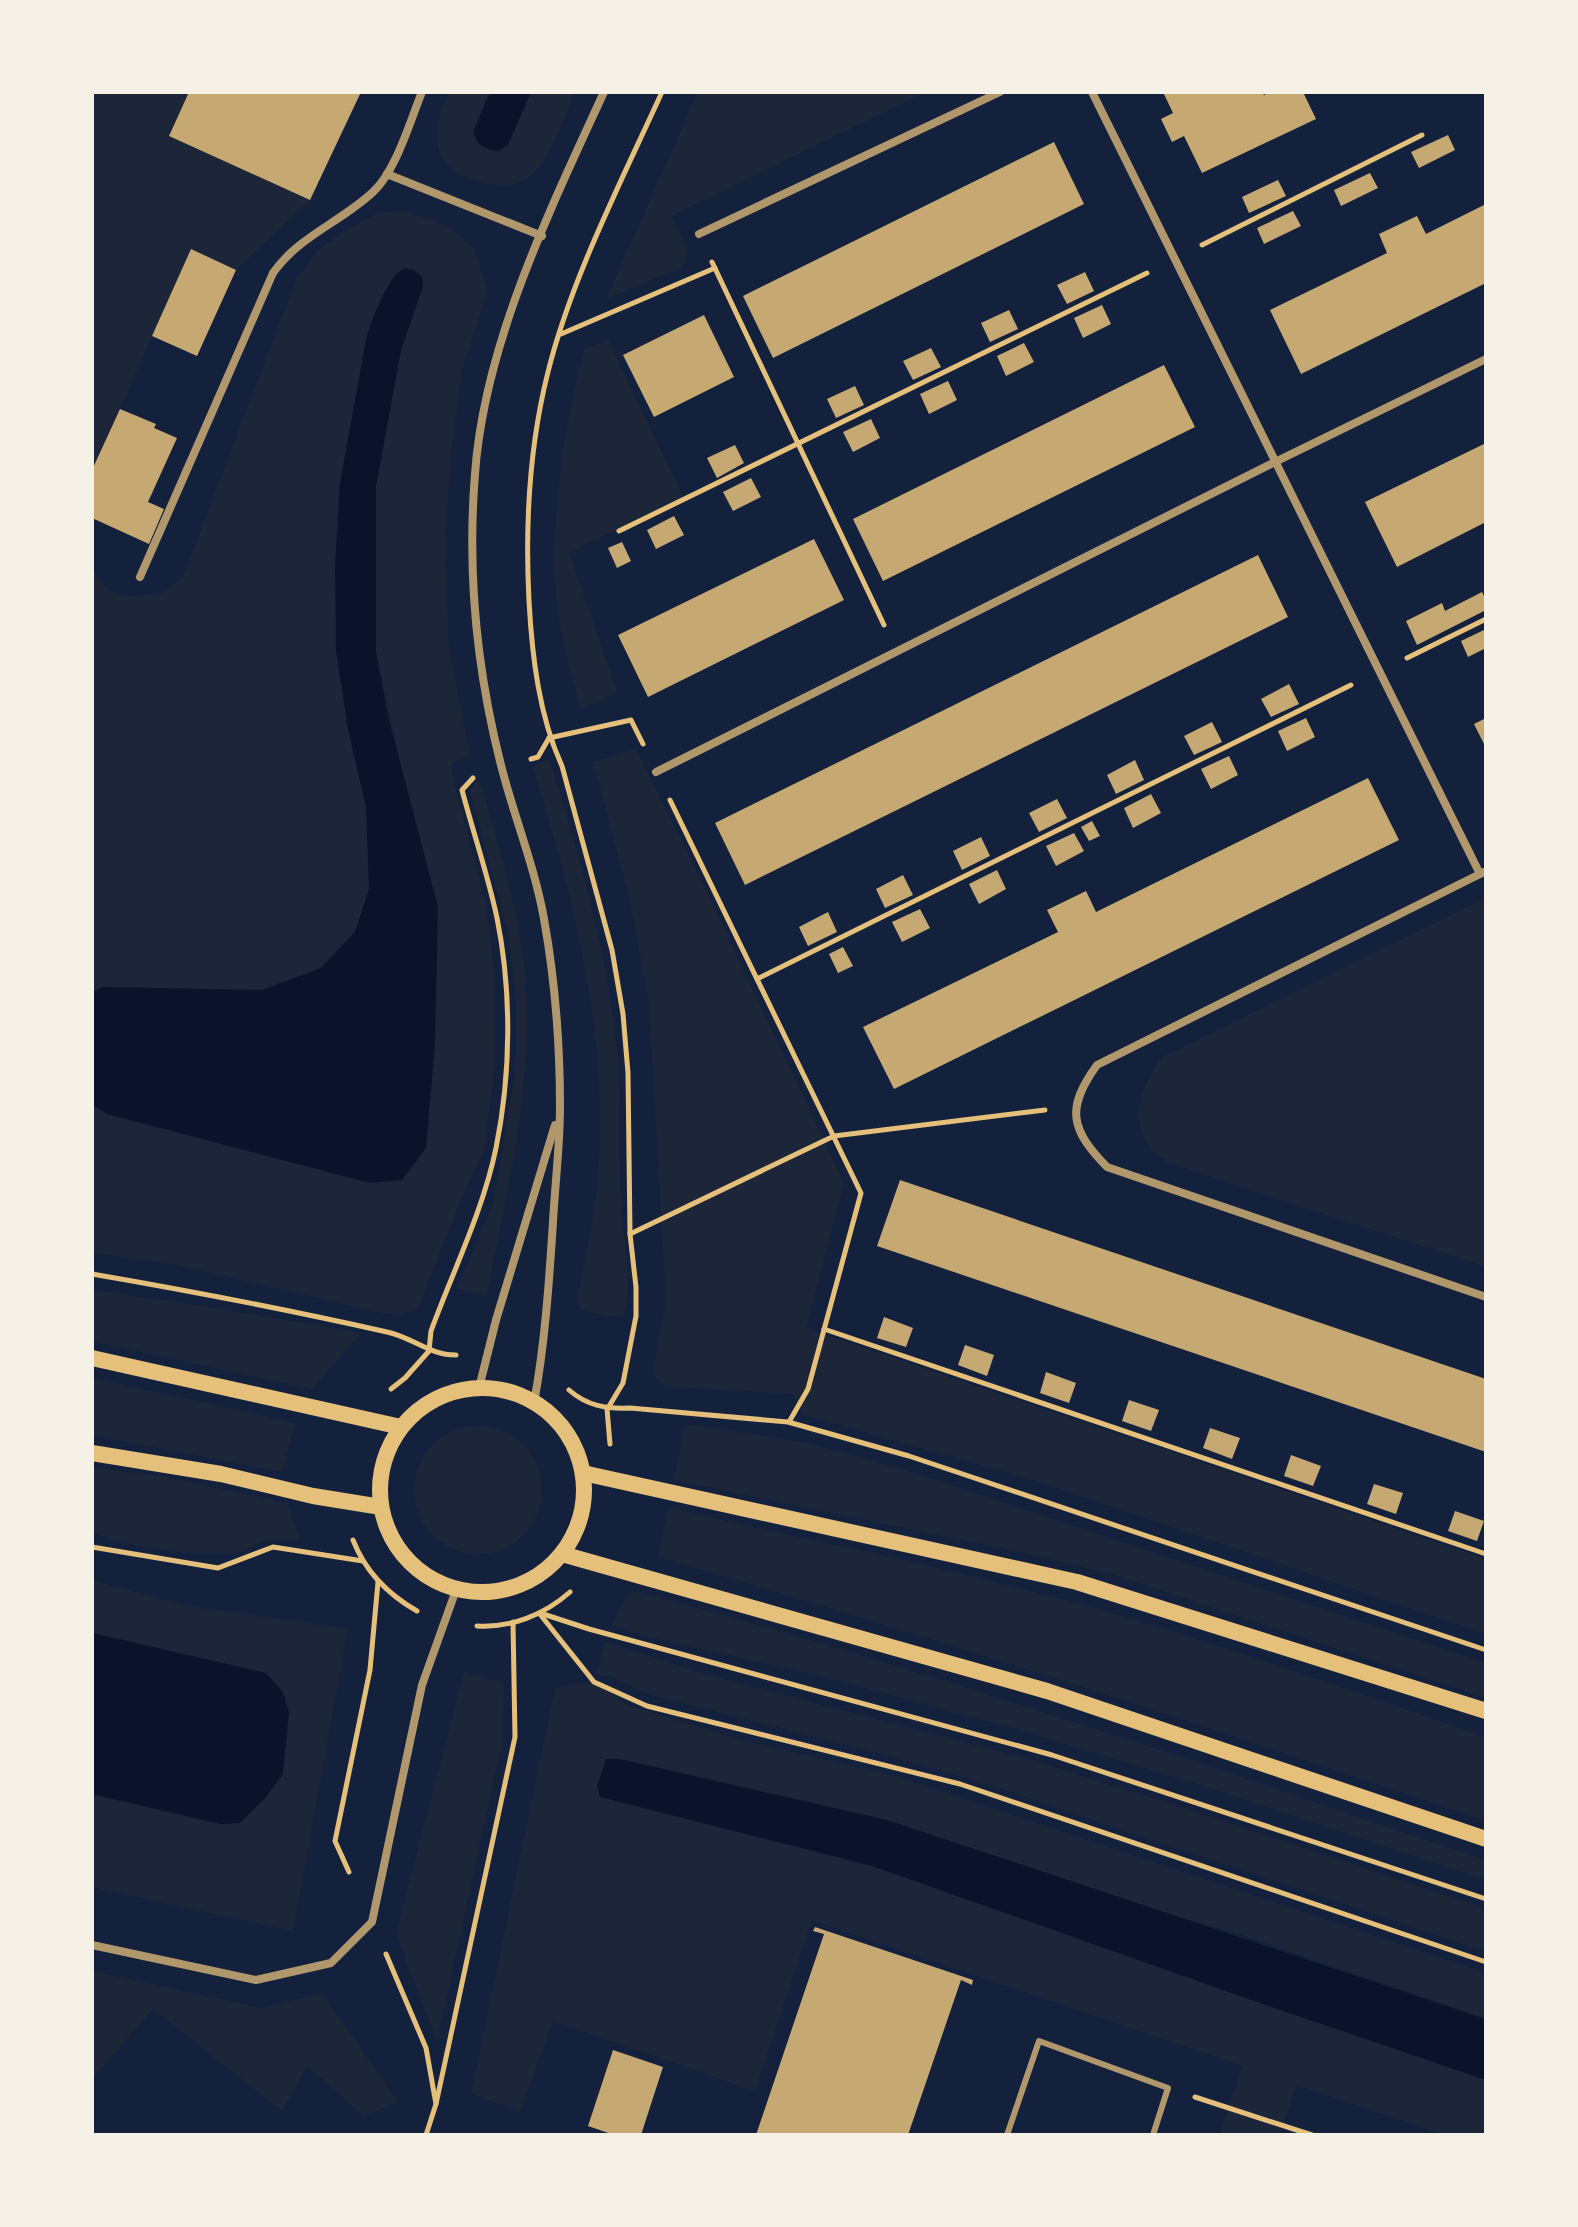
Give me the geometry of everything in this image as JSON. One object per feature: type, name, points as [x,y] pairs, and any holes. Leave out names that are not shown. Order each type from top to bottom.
[{"type":"main road","points":[[92,1358],[401,1427]]},
{"type":"main road","points":[[464,1389],[504,1391],[534,1403],[547,1411],[566,1432],[583,1473],[583,1508],[578,1525],[562,1554],[539,1575],[513,1588],[485,1592],[456,1590],[432,1580],[411,1564],[394,1544],[383,1521],[379,1493],[382,1465],[393,1439],[416,1412],[433,1400],[464,1389]]},
{"type":"main road","points":[[92,1453],[221,1474],[313,1496],[381,1507]]},
{"type":"main road","points":[[583,1473],[1077,1582],[1486,1711]]},
{"type":"main road","points":[[562,1554],[1047,1691],[1486,1839]]},
{"type":"street","points":[[140,577],[273,273],[300,242],[375,190],[387,174],[422,92]]},
{"type":"street","points":[[534,1403],[546,1328],[560,1109],[555,997],[544,916],[501,766],[478,653],[472,562],[475,473],[486,392],[511,312],[604,92]]},
{"type":"street","points":[[699,234],[1000,92]]},
{"type":"street","points":[[1092,92],[1379,671],[1483,873],[1097,1065],[1081,1087],[1076,1106],[1077,1126],[1086,1146],[1107,1167],[1486,1297]]},
{"type":"street","points":[[387,174],[542,236]]},
{"type":"street","points":[[656,772],[1486,359]]},
{"type":"street","points":[[479,1388],[496,1320],[560,1109]]},
{"type":"street","points":[[92,1945],[256,1980],[331,1963],[372,1922],[422,1685],[456,1590]]},
{"type":"lane","points":[[1007,2135],[1039,2041],[1168,2088],[1153,2135]]},
{"type":"path","points":[[616,1480],[607,1409],[623,1383],[636,1316],[630,1234],[628,1073],[623,1014],[612,950],[562,766],[549,738],[531,635],[527,573],[528,500],[534,434],[560,334],[593,245],[662,92]]},
{"type":"path","points":[[619,531],[799,445],[1422,135]]},
{"type":"path","points":[[699,234],[896,652]]},
{"type":"path","points":[[560,334],[715,268]]},
{"type":"path","points":[[757,979],[1486,619]]},
{"type":"path","points":[[92,1274],[222,1296],[395,1333],[429,1351],[431,1331],[482,1197],[496,1148],[508,1036],[505,971],[497,918],[462,790],[477,774],[538,757],[549,738],[631,720],[861,1193],[808,1389],[788,1422]]},
{"type":"path","points":[[630,1234],[834,1136],[1076,1106]]},
{"type":"path","points":[[824,1329],[1486,1554]]},
{"type":"path","points":[[607,1409],[630,1408],[788,1422],[909,1456],[1486,1650]]},
{"type":"path","points":[[92,1547],[218,1568],[273,1547],[363,1561]]},
{"type":"path","points":[[426,2135],[436,2104],[515,1737],[513,1622],[556,1604],[596,1562]]},
{"type":"path","points":[[539,1613],[1052,1755],[1486,1899]]},
{"type":"path","points":[[539,1613],[594,1682],[647,1706],[960,1784],[1486,1962]]},
{"type":"path","points":[[1168,2088],[1312,2135]]},
{"type":"shaded area","points":[[92,92],[189,92],[170,136],[310,200],[236,270],[191,250],[92,470]]},
{"type":"shaded area","points":[[449,92],[575,92],[557,136],[539,167],[522,181],[496,185],[456,170],[440,152],[437,129]]},
{"type":"shaded area","points":[[490,92],[531,92],[508,145],[498,151],[482,146],[473,132]]},
{"type":"shaded area","points":[[698,92],[926,92],[671,216],[687,250],[683,267],[606,299]]},
{"type":"shaded area","points":[[404,212],[453,230],[475,250],[487,292],[462,371],[451,454],[445,542],[449,649],[470,755],[451,765],[486,904],[495,976],[494,1073],[484,1149],[418,1308],[401,1315],[169,1263],[92,1253],[92,1104],[107,1114],[370,1183],[404,780],[376,652],[376,486],[401,350],[423,286],[395,273],[372,320],[340,483],[335,566],[336,650],[348,729],[366,807],[369,889],[355,932],[321,968],[262,990],[103,987],[92,992],[92,566],[111,592],[132,597],[162,593],[183,577],[296,280],[319,249],[351,227],[378,213]]},
{"type":"shaded area","points":[[404,268],[414,270],[422,277],[423,286],[401,350],[376,486],[376,652],[388,716],[438,907],[435,1045],[426,1148],[402,1180],[370,1183],[107,1114],[92,1104],[92,992],[103,987],[262,990],[321,968],[355,932],[369,889],[366,807],[348,729],[336,650],[335,566],[340,483],[366,340],[386,290]]},
{"type":"shaded area","points":[[608,340],[684,499],[569,552],[617,692],[581,709],[566,653],[556,596],[557,502],[570,409],[585,348]]},
{"type":"shaded area","points":[[636,749],[844,1183],[806,1328],[1486,1559],[1486,1634],[1033,1480],[804,1415],[793,1394],[665,1386],[652,1374],[666,1302],[649,1003],[628,892],[593,762]]},
{"type":"shaded area","points":[[549,759],[590,902],[606,974],[617,1048],[621,1200],[628,1274],[623,1315],[607,1316],[581,1310],[577,1301],[597,1190],[600,1122],[598,1070],[585,968],[562,867],[533,767]]},
{"type":"shaded area","points":[[476,782],[481,784],[519,929],[527,1037],[519,1124],[487,1295],[457,1289],[493,1204],[514,1080],[516,1003],[509,937],[470,790]]},
{"type":"shaded area","points":[[1486,898],[1486,1267],[1167,1162],[1150,1148],[1142,1134],[1139,1111],[1144,1088],[1162,1057]]},
{"type":"shaded area","points":[[92,1290],[361,1333],[312,1389],[92,1341]]},
{"type":"shaded area","points":[[92,1378],[295,1423],[282,1472],[92,1435]]},
{"type":"shaded area","points":[[685,1424],[808,1443],[915,1473],[1486,1663],[1486,1698],[1111,1574],[1030,1554],[674,1480]]},
{"type":"shaded area","points":[[478,1426],[502,1431],[523,1445],[537,1466],[542,1490],[537,1514],[523,1535],[502,1549],[478,1554],[454,1549],[433,1535],[419,1514],[414,1490],[419,1466],[433,1445],[454,1431]]},
{"type":"shaded area","points":[[92,1467],[164,1477],[287,1503],[300,1540],[267,1540],[238,1553],[186,1553],[120,1542],[92,1533]]},
{"type":"shaded area","points":[[669,1508],[949,1571],[1098,1609],[1265,1661],[1486,1737],[1486,1821],[1074,1684],[658,1557]]},
{"type":"shaded area","points":[[92,1580],[187,1606],[348,1629],[293,1931],[92,1887],[92,1794],[220,1824],[240,1823],[266,1673],[92,1633]]},
{"type":"shaded area","points":[[631,1590],[954,1684],[1380,1824],[1486,1860],[1486,1880],[1207,1787],[1006,1726],[821,1676],[649,1637],[612,1625]]},
{"type":"shaded area","points":[[92,1633],[266,1673],[283,1692],[289,1713],[283,1774],[240,1823],[220,1824],[92,1794]]},
{"type":"shaded area","points":[[605,1642],[712,1676],[1032,1760],[1486,1909],[1486,1952],[997,1787],[890,1756],[647,1694],[613,1677],[596,1674]]},
{"type":"shaded area","points":[[464,1672],[504,1683],[503,1738],[437,2041],[396,1934]]},
{"type":"shaded area","points":[[593,1682],[630,1706],[744,1741],[888,1774],[1486,1973],[1486,2019],[1242,1935],[709,1782],[620,1759],[607,1759],[600,1797],[872,1866],[1486,2080],[1486,2135],[1445,2135],[1296,2085],[1280,2135],[1220,2135],[1242,2066],[812,1920],[755,2091],[553,2021],[520,2111],[471,2094],[555,1688]]},
{"type":"shaded area","points":[[606,1759],[620,1759],[887,1820],[1486,2019],[1486,2080],[872,1866],[600,1797],[597,1786]]},
{"type":"shaded area","points":[[92,1971],[261,2008],[322,1993],[398,2102],[364,2116],[307,2066],[282,2111],[153,2009],[92,2079]]},
{"type":"building","points":[[189,92],[361,92],[310,200],[169,136]]},
{"type":"building","points":[[1163,92],[1262,92],[1264,95],[1270,92],[1303,92],[1316,119],[1202,173],[1184,136],[1172,142],[1161,119],[1173,113]]},
{"type":"building","points":[[1448,135],[1455,150],[1419,168],[1411,152]]},
{"type":"building","points":[[1054,142],[1084,204],[773,358],[743,296]]},
{"type":"building","points":[[1370,173],[1378,188],[1341,206],[1334,190]]},
{"type":"building","points":[[1278,180],[1286,196],[1249,213],[1242,197]]},
{"type":"building","points":[[1486,204],[1486,283],[1301,374],[1270,310],[1387,253],[1379,234],[1417,216],[1426,234]]},
{"type":"building","points":[[1293,211],[1301,226],[1264,244],[1257,228]]},
{"type":"building","points":[[191,249],[236,270],[197,356],[152,336]]},
{"type":"building","points":[[1085,272],[1094,291],[1067,304],[1057,285]]},
{"type":"building","points":[[1102,305],[1111,324],[1083,338],[1074,318]]},
{"type":"building","points":[[1009,310],[1018,329],[990,342],[981,323]]},
{"type":"building","points":[[704,315],[734,377],[654,417],[623,355]]},
{"type":"building","points":[[1024,343],[1034,362],[1006,376],[997,356]]},
{"type":"building","points":[[931,348],[941,367],[913,380],[903,361]]},
{"type":"building","points":[[1164,365],[1195,427],[883,581],[853,519]]},
{"type":"building","points":[[948,381],[957,400],[929,414],[920,394]]},
{"type":"building","points":[[855,386],[864,405],[836,418],[827,399]]},
{"type":"building","points":[[120,409],[156,424],[154,428],[177,438],[148,502],[164,509],[149,544],[92,518],[92,470]]},
{"type":"building","points":[[871,419],[880,438],[853,452],[843,432]]},
{"type":"building","points":[[1486,443],[1486,522],[1397,567],[1365,502]]},
{"type":"building","points":[[735,445],[744,463],[717,478],[707,458]]},
{"type":"building","points":[[751,478],[761,497],[733,511],[723,492]]},
{"type":"building","points":[[674,516],[684,535],[656,549],[647,530]]},
{"type":"building","points":[[814,539],[844,600],[648,697],[618,635]]},
{"type":"building","points":[[622,542],[631,561],[617,568],[608,548]]},
{"type":"building","points":[[1258,555],[1288,617],[745,885],[715,823]]},
{"type":"building","points":[[1482,592],[1486,610],[1417,645],[1406,621],[1442,603],[1445,611]]},
{"type":"building","points":[[1486,629],[1486,648],[1468,657],[1461,641]]},
{"type":"building","points":[[1289,684],[1299,704],[1271,717],[1261,699]]},
{"type":"building","points":[[1306,718],[1315,737],[1287,751],[1278,731]]},
{"type":"building","points":[[1486,718],[1486,748],[1474,724]]},
{"type":"building","points":[[1212,722],[1222,742],[1194,755],[1184,736]]},
{"type":"building","points":[[1229,756],[1238,775],[1211,789],[1201,769]]},
{"type":"building","points":[[1135,760],[1144,780],[1116,794],[1107,775]]},
{"type":"building","points":[[1368,778],[1399,840],[894,1089],[863,1027],[1058,932],[1047,910],[1086,891],[1096,912]]},
{"type":"building","points":[[1151,794],[1161,813],[1133,828],[1124,808]]},
{"type":"building","points":[[1057,799],[1067,818],[1039,832],[1029,813]]},
{"type":"building","points":[[1092,821],[1100,836],[1089,841],[1081,827]]},
{"type":"building","points":[[1074,833],[1084,851],[1056,866],[1046,846]]},
{"type":"building","points":[[981,837],[990,856],[962,870],[953,851]]},
{"type":"building","points":[[997,870],[1006,889],[979,904],[969,884]]},
{"type":"building","points":[[903,875],[913,895],[885,908],[876,889]]},
{"type":"building","points":[[920,909],[930,928],[902,942],[892,922]]},
{"type":"building","points":[[828,912],[837,932],[808,946],[799,927]]},
{"type":"building","points":[[843,947],[853,966],[838,973],[829,954]]},
{"type":"building","points":[[900,1180],[1486,1379],[1486,1452],[877,1246]]},
{"type":"building","points":[[884,1317],[913,1328],[906,1347],[877,1338]]},
{"type":"building","points":[[965,1345],[994,1355],[987,1376],[958,1365]]},
{"type":"building","points":[[1046,1372],[1076,1383],[1069,1403],[1040,1393]]},
{"type":"building","points":[[1129,1400],[1159,1410],[1151,1431],[1122,1421]]},
{"type":"building","points":[[1210,1428],[1240,1438],[1232,1459],[1203,1448]]},
{"type":"building","points":[[1291,1455],[1321,1466],[1313,1486],[1284,1476]]},
{"type":"building","points":[[1374,1484],[1403,1493],[1396,1514],[1367,1504]]},
{"type":"building","points":[[1455,1511],[1484,1521],[1477,1541],[1448,1531]]},
{"type":"building","points":[[815,1927],[973,1980],[972,1985],[961,1980],[908,2135],[756,2135],[824,1934],[813,1931]]},
{"type":"building","points":[[613,2050],[663,2067],[641,2135],[614,2135],[588,2126]]}]
